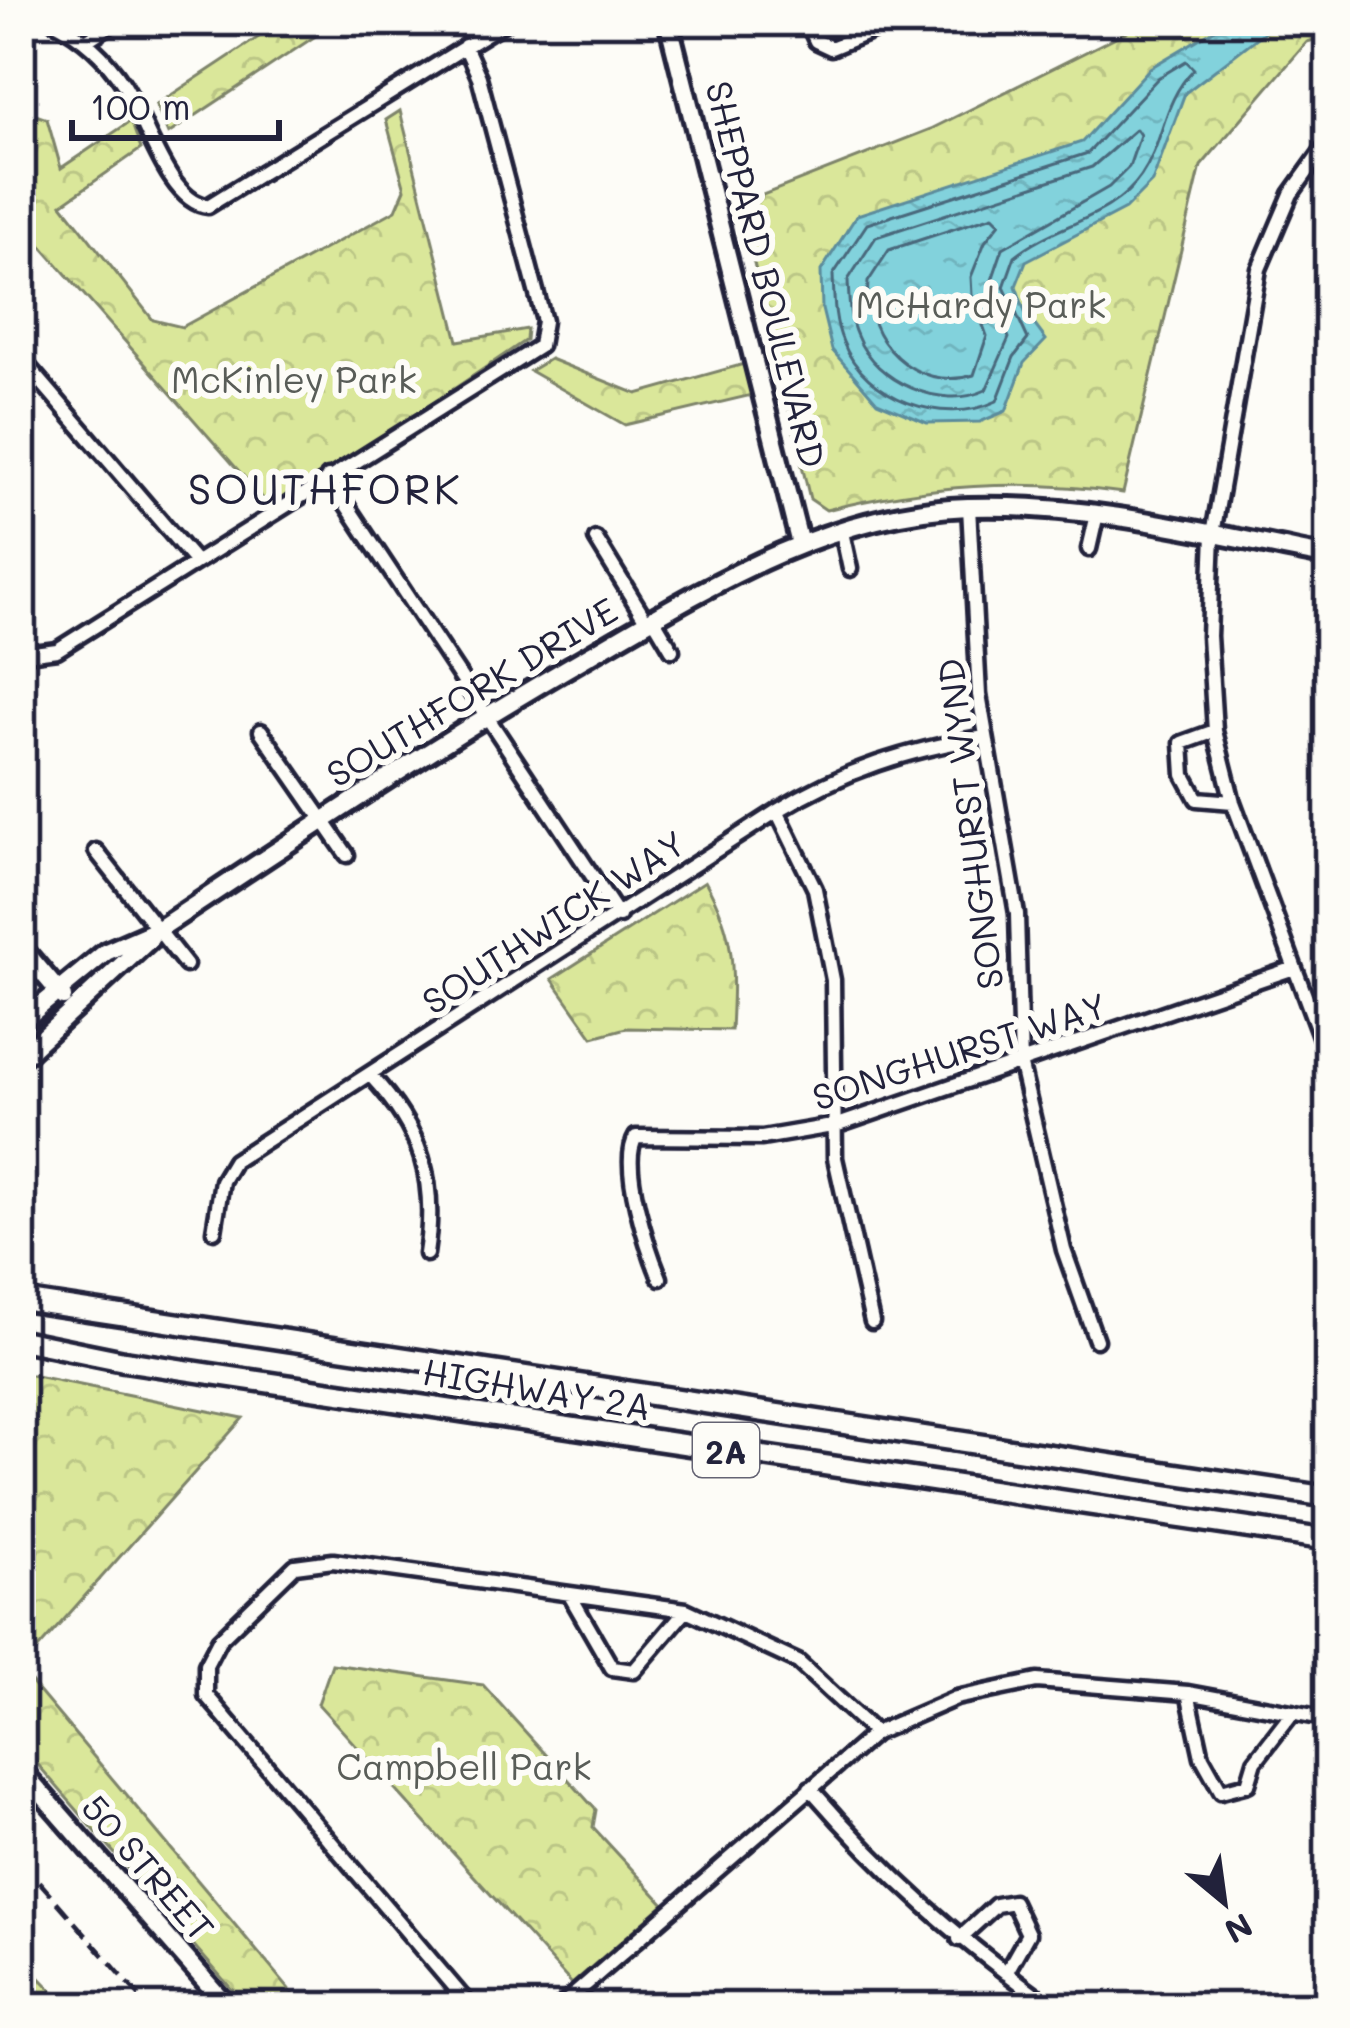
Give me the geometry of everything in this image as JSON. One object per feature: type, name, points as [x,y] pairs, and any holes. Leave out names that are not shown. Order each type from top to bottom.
[{"type":"main road","name":"HIGHWAY 2A","points":[[21,1300],[1329,1497]]},
{"type":"main road","name":"HIGHWAY 2A","points":[[21,1340],[124,1361],[1329,1540]]},
{"type":"street","points":[[53,21],[86,41],[130,95],[182,195],[208,206],[507,21]]},
{"type":"street","points":[[86,41],[116,21]]},
{"type":"street","name":"SHEPPARD BOULEVARD","points":[[668,21],[800,544]]},
{"type":"street","points":[[807,21],[816,41],[831,48],[897,21]]},
{"type":"street","points":[[21,642],[34,652],[57,650],[194,560],[529,356],[544,339],[544,321],[479,77],[465,46]]},
{"type":"street","points":[[1329,141],[1291,194],[1259,269],[1213,534],[1209,636],[1216,730],[1232,802],[1329,1060]]},
{"type":"street","points":[[21,358],[194,560]]},
{"type":"street","points":[[328,477],[619,916]]},
{"type":"street","name":"SOUTHFORK DRIVE","points":[[21,1058],[70,1007],[159,929],[323,820],[486,715],[741,569],[800,544],[969,507],[1097,514],[1329,557]]},
{"type":"street","name":"SONGHURST WYND","points":[[969,507],[985,736],[1017,914],[1022,1066],[1064,1250],[1096,1340]]},
{"type":"street","points":[[1089,549],[1097,514]]},
{"type":"street","points":[[842,532],[850,569]]},
{"type":"street","points":[[596,539],[650,621]]},
{"type":"street","name":"SOUTHFORK DRIVE","points":[[650,621],[672,650]]},
{"type":"street","points":[[1216,730],[1182,742],[1184,775],[1197,799],[1232,802]]},
{"type":"street","points":[[261,731],[323,820]]},
{"type":"street","name":"SOUTHWICK WAY","points":[[214,1231],[222,1181],[234,1161],[777,811],[836,775],[878,760],[985,736]]},
{"type":"street","points":[[777,811],[815,889],[833,980],[835,1159],[872,1322]]},
{"type":"street","name":"SOUTHFORK DRIVE","points":[[323,820],[347,855]]},
{"type":"street","points":[[96,850],[186,965]]},
{"type":"street","name":"SOUTHFORK DRIVE","points":[[21,1022],[56,988],[106,952],[159,929]]},
{"type":"street","points":[[21,947],[70,1007]]},
{"type":"street","name":"SONGHURST WAY","points":[[660,1278],[637,1202],[630,1146],[635,1137],[762,1138],[838,1125],[1022,1066],[1294,968]]},
{"type":"street","points":[[370,1076],[404,1122],[427,1168],[434,1202],[426,1254]]},
{"type":"street","points":[[471,2007],[206,1695],[206,1665],[219,1640],[295,1567],[333,1561],[686,1610],[798,1662],[875,1733]]},
{"type":"street","points":[[571,1597],[612,1668],[634,1671],[686,1610]]},
{"type":"street","points":[[560,2007],[875,1733],[956,1698],[1036,1681],[1188,1693],[1329,1719]]},
{"type":"street","points":[[1188,1693],[1202,1757],[1220,1791],[1248,1784],[1255,1761],[1293,1712]]},
{"type":"street","name":"50 STREET","points":[[21,1770],[228,2007]]},
{"type":"street","points":[[810,1788],[881,1870],[959,1939],[1052,2007]]},
{"type":"street","points":[[959,1939],[996,1905],[1013,1902],[1028,1934],[1006,1973]]},
{"type":"street","points":[[1304,2007],[1329,1995]]},
{"type":"green space","points":[[283,21],[338,21],[168,134],[156,105]]},
{"type":"green space","name":"McHardy Park","points":[[1148,21],[1329,21],[1329,36],[1307,42],[1201,166],[1123,493],[1048,486],[974,487],[826,510],[810,499],[740,204],[931,129]]},
{"type":"green space","name":"McKinley Park","points":[[21,110],[47,119],[61,168],[131,121],[141,149],[62,204],[153,320],[182,327],[396,210],[405,189],[386,120],[400,111],[458,341],[527,329],[526,340],[274,511],[36,240],[21,200]]},
{"type":"green space","points":[[550,359],[637,394],[744,364],[752,395],[625,425],[530,371]]},
{"type":"green space","points":[[705,881],[723,918],[731,953],[731,1030],[626,1028],[593,1037],[552,979]]},
{"type":"green space","points":[[21,1373],[243,1418],[21,1668]]},
{"type":"green space","name":"Campbell Park","points":[[332,1664],[483,1685],[596,1810],[593,1827],[664,1904],[572,1984],[318,1704]]},
{"type":"green space","points":[[21,1670],[304,2007],[247,2007],[21,1745]]},
{"type":"green space","points":[[21,1958],[68,2007],[21,2007]]},
{"type":"water","points":[[1229,21],[1279,21],[1185,93],[1152,182],[1125,209],[1026,261],[1016,286],[1025,312],[1046,340],[1024,363],[1006,411],[980,422],[927,423],[877,402],[832,350],[822,309],[821,271],[857,215],[1082,142],[1150,68]]},
{"type":"railway","points":[[21,1861],[149,2007]]},
{"type":"district","name":"SOUTHFORK","points":[[325,488]]}]
